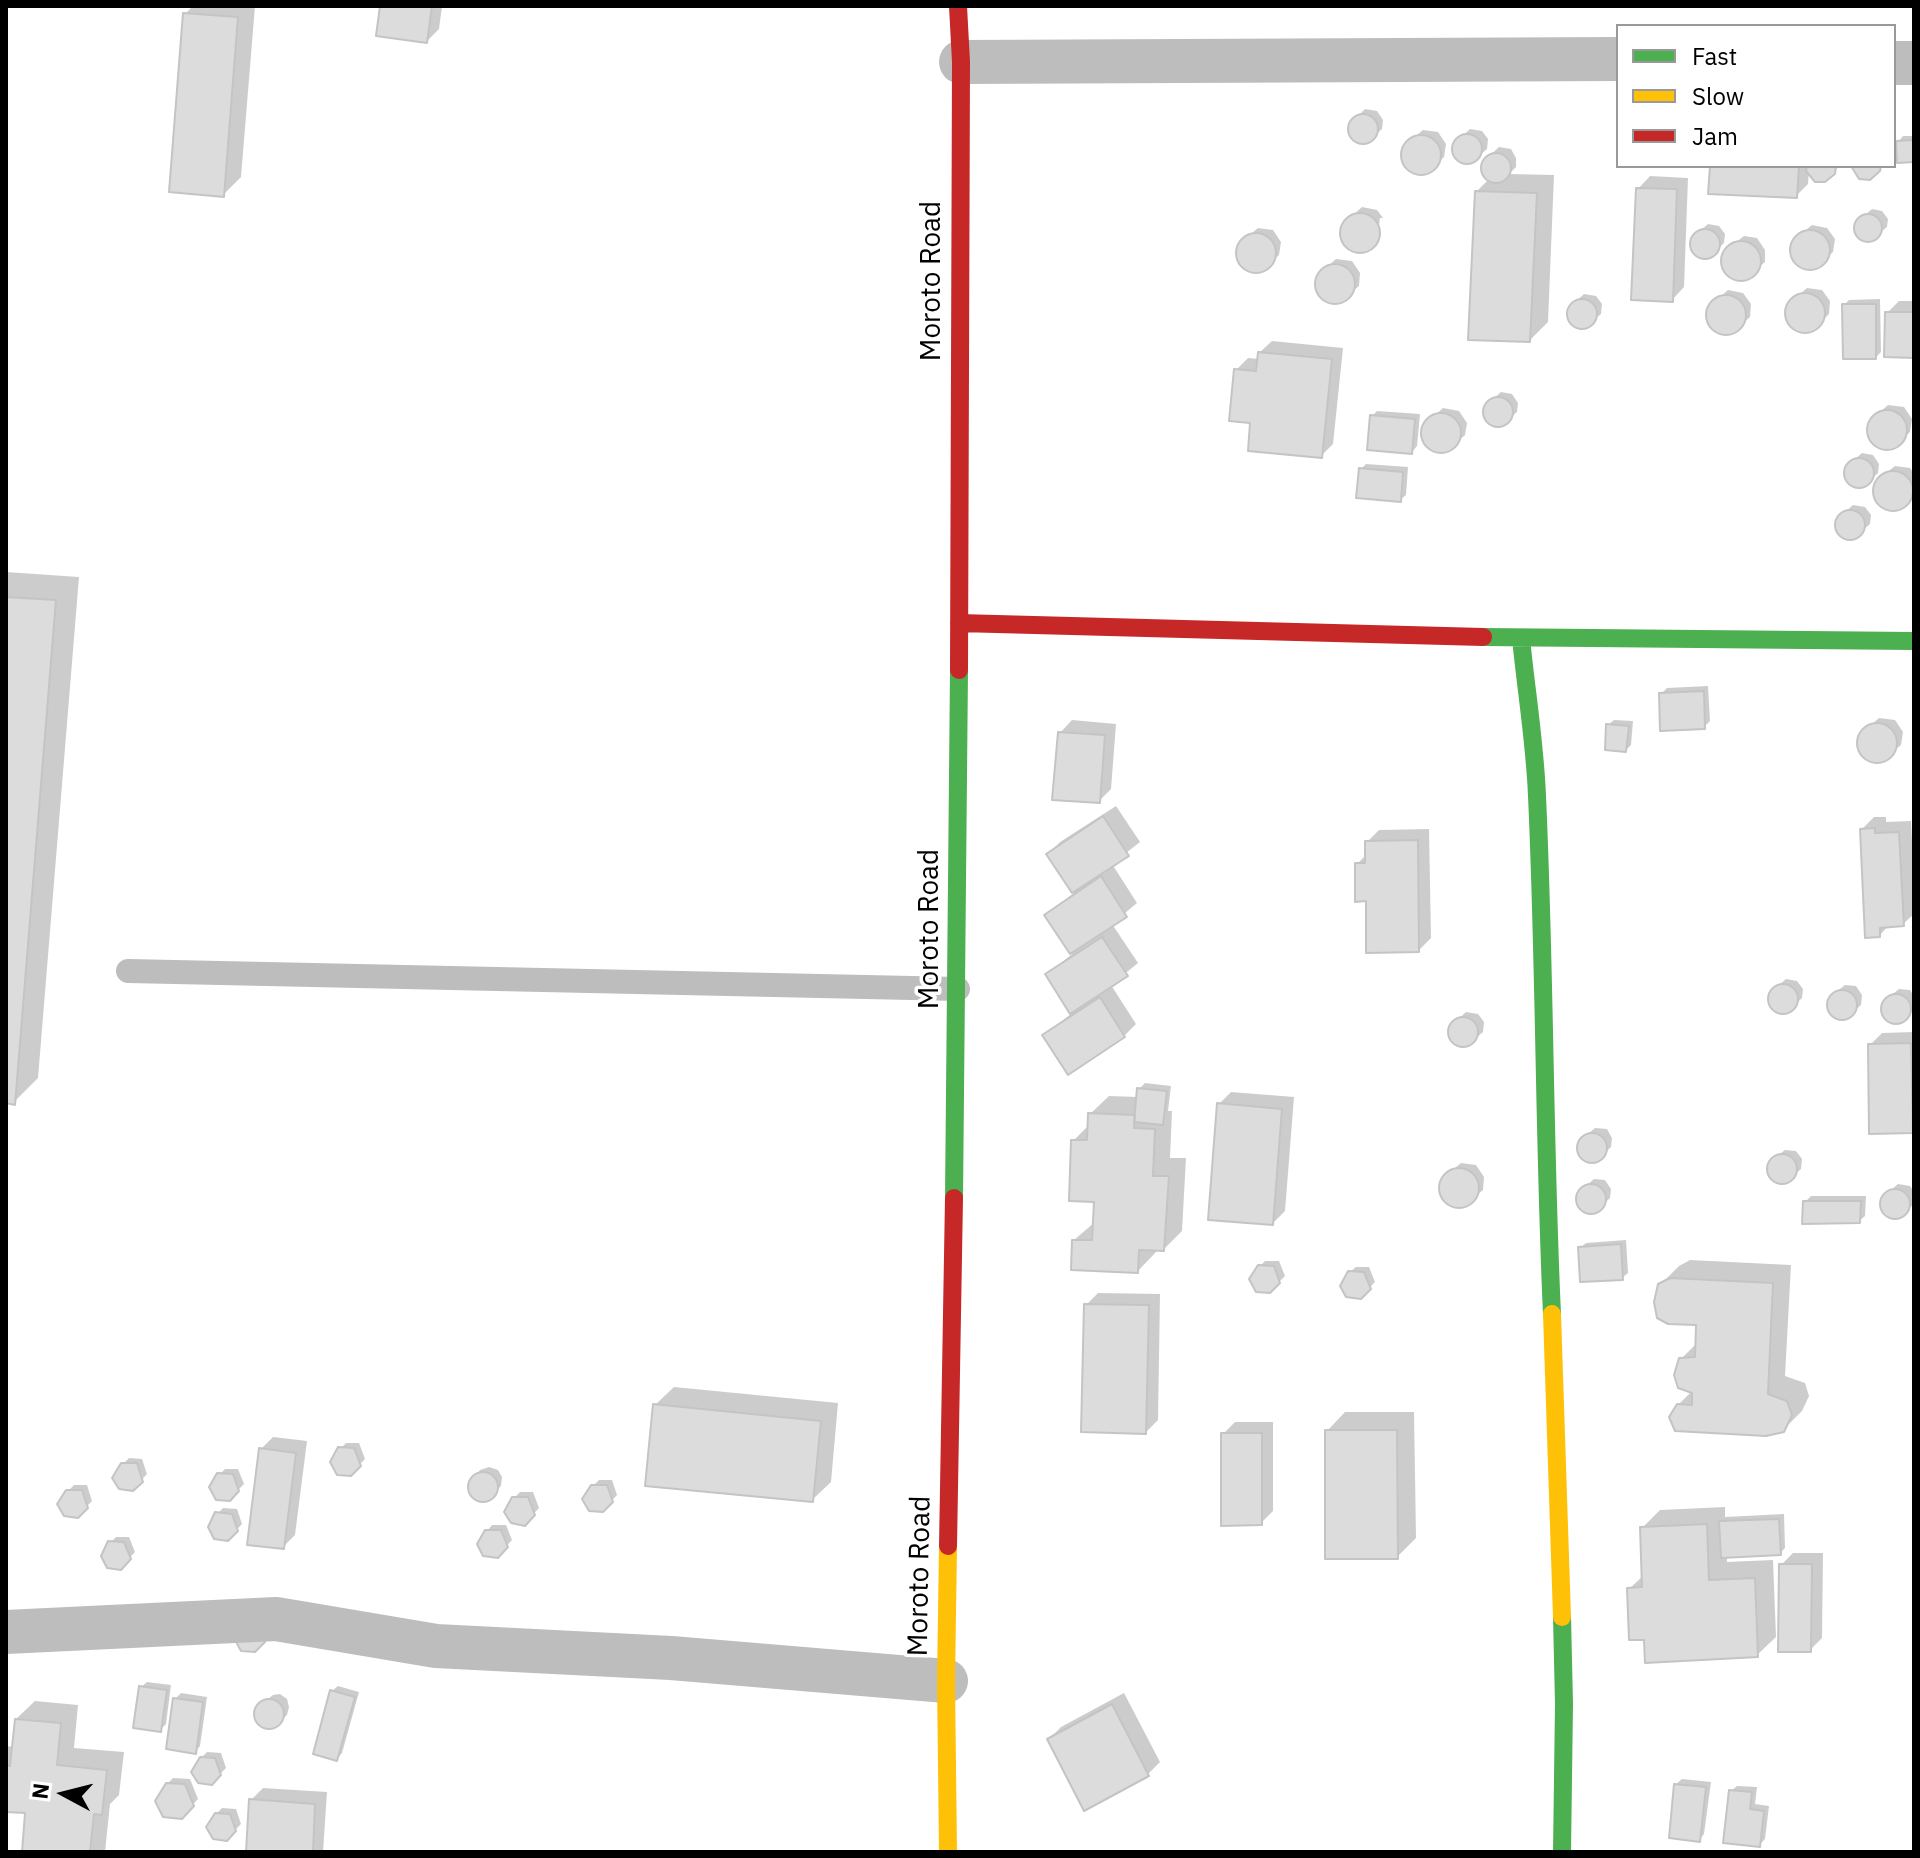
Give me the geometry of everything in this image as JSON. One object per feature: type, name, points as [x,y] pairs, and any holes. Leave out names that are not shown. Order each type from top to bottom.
[{"type":"street","name":"Moroto Road","points":[[948,1852],[946,1681],[958,989],[961,62],[958,6]]},
{"type":"street","points":[[961,62],[1616,59]]},
{"type":"street","points":[[959,623],[1521,638],[1914,641]]},
{"type":"street","points":[[1521,638],[1537,793],[1546,1035],[1545,1169],[1555,1379],[1564,1704],[1562,1852]]},
{"type":"street","points":[[6,1632],[276,1619],[436,1646],[655,1657],[946,1681]]},
{"type":"lane","points":[[128,971],[958,989]]},
{"type":"building","points":[[380,6],[432,6],[427,43],[376,36]]},
{"type":"building","points":[[183,13],[238,17],[224,197],[169,192]]},
{"type":"building","points":[[1363,114],[1374,118],[1378,129],[1374,140],[1363,144],[1352,140],[1348,129],[1352,118]]},
{"type":"building","points":[[1467,134],[1478,138],[1482,149],[1478,160],[1467,164],[1456,160],[1452,149],[1456,138]]},
{"type":"building","points":[[1421,135],[1435,141],[1441,155],[1435,169],[1421,175],[1407,169],[1401,155],[1407,141]]},
{"type":"building","points":[[1914,140],[1914,162],[1897,163],[1896,141]]},
{"type":"building","points":[[1496,153],[1507,157],[1511,168],[1507,179],[1496,183],[1485,179],[1481,168],[1485,157]]},
{"type":"building","points":[[1710,168],[1799,168],[1797,198],[1708,194]]},
{"type":"building","points":[[1807,168],[1836,168],[1835,174],[1825,182],[1815,182]]},
{"type":"building","points":[[1852,168],[1881,168],[1870,180],[1859,179]]},
{"type":"building","points":[[1636,188],[1677,189],[1673,302],[1631,300]]},
{"type":"building","points":[[1475,191],[1537,193],[1530,342],[1468,340]]},
{"type":"building","points":[[1360,213],[1374,219],[1380,233],[1374,247],[1360,253],[1346,247],[1340,233],[1346,219]]},
{"type":"building","points":[[1868,214],[1878,218],[1882,228],[1878,238],[1868,242],[1858,238],[1854,228],[1858,218]]},
{"type":"building","points":[[1705,229],[1716,233],[1720,244],[1716,255],[1705,259],[1694,255],[1690,244],[1694,233]]},
{"type":"building","points":[[1810,230],[1824,236],[1830,250],[1824,264],[1810,270],[1796,264],[1790,250],[1796,236]]},
{"type":"building","points":[[1256,233],[1270,239],[1276,253],[1270,267],[1256,273],[1242,267],[1236,253],[1242,239]]},
{"type":"building","points":[[1741,241],[1755,247],[1761,261],[1755,275],[1741,281],[1727,275],[1721,261],[1727,247]]},
{"type":"building","points":[[1335,264],[1349,270],[1355,284],[1349,298],[1335,304],[1321,298],[1315,284],[1321,270]]},
{"type":"building","points":[[1805,293],[1819,299],[1825,313],[1819,327],[1805,333],[1791,327],[1785,313],[1791,299]]},
{"type":"building","points":[[1726,295],[1740,301],[1746,315],[1740,329],[1726,335],[1712,329],[1706,315],[1712,301]]},
{"type":"building","points":[[1582,299],[1593,303],[1597,314],[1593,325],[1582,329],[1571,325],[1567,314],[1571,303]]},
{"type":"building","points":[[1842,304],[1876,304],[1876,359],[1843,359]]},
{"type":"building","points":[[1885,312],[1914,312],[1914,358],[1884,357]]},
{"type":"building","points":[[1258,352],[1332,359],[1322,458],[1248,451],[1250,423],[1229,421],[1234,369],[1256,371]]},
{"type":"building","points":[[1498,397],[1509,401],[1513,412],[1509,423],[1498,427],[1487,423],[1483,412],[1487,401]]},
{"type":"building","points":[[1887,410],[1901,416],[1907,430],[1901,444],[1887,450],[1873,444],[1867,430],[1873,416]]},
{"type":"building","points":[[1441,413],[1455,419],[1461,433],[1455,447],[1441,453],[1427,447],[1421,433],[1427,419]]},
{"type":"building","points":[[1370,415],[1415,419],[1412,454],[1367,450]]},
{"type":"building","points":[[1859,458],[1870,462],[1874,473],[1870,484],[1859,488],[1848,484],[1844,473],[1848,462]]},
{"type":"building","points":[[1359,468],[1403,472],[1401,502],[1356,498]]},
{"type":"building","points":[[1893,471],[1907,477],[1913,491],[1907,505],[1893,511],[1879,505],[1873,491],[1879,477]]},
{"type":"building","points":[[1850,510],[1861,514],[1865,525],[1861,536],[1850,540],[1839,536],[1835,525],[1839,514]]},
{"type":"building","points":[[6,597],[56,600],[15,1105],[6,1103]]},
{"type":"building","points":[[1704,691],[1705,729],[1660,731],[1659,693]]},
{"type":"building","points":[[1877,723],[1891,729],[1897,743],[1891,757],[1877,763],[1863,757],[1857,743],[1863,729]]},
{"type":"building","points":[[1606,724],[1629,726],[1626,752],[1605,750]]},
{"type":"building","points":[[1058,732],[1105,735],[1100,803],[1052,800]]},
{"type":"building","points":[[1103,816],[1129,856],[1072,893],[1046,854]]},
{"type":"building","points":[[1875,828],[1875,833],[1899,832],[1904,926],[1880,928],[1880,937],[1865,938],[1860,829]]},
{"type":"building","points":[[1418,840],[1419,952],[1366,953],[1366,901],[1355,902],[1355,863],[1365,863],[1365,841]]},
{"type":"building","points":[[1101,876],[1127,917],[1070,954],[1044,915]]},
{"type":"building","points":[[1102,937],[1128,976],[1070,1014],[1045,974]]},
{"type":"building","points":[[1783,984],[1794,988],[1798,999],[1794,1010],[1783,1014],[1772,1010],[1768,999],[1772,988]]},
{"type":"building","points":[[1842,990],[1853,994],[1857,1005],[1853,1016],[1842,1020],[1831,1016],[1827,1005],[1831,994]]},
{"type":"building","points":[[1896,994],[1907,998],[1911,1009],[1907,1020],[1896,1024],[1885,1020],[1881,1009],[1885,998]]},
{"type":"building","points":[[1100,997],[1125,1037],[1068,1075],[1042,1035]]},
{"type":"building","points":[[1463,1017],[1474,1021],[1478,1032],[1474,1043],[1463,1047],[1452,1043],[1448,1032],[1452,1021]]},
{"type":"building","points":[[1911,1043],[1913,1133],[1869,1134],[1868,1044]]},
{"type":"building","points":[[1137,1088],[1167,1091],[1163,1125],[1134,1122]]},
{"type":"building","points":[[1217,1103],[1282,1109],[1273,1225],[1208,1220]]},
{"type":"building","points":[[1088,1113],[1135,1115],[1134,1128],[1155,1129],[1153,1176],[1169,1176],[1164,1251],[1139,1250],[1138,1273],[1071,1270],[1072,1240],[1092,1240],[1094,1202],[1069,1201],[1071,1140],[1087,1140]]},
{"type":"building","points":[[1592,1133],[1603,1137],[1607,1148],[1603,1159],[1592,1163],[1581,1159],[1577,1148],[1581,1137]]},
{"type":"building","points":[[1782,1154],[1793,1158],[1797,1169],[1793,1180],[1782,1184],[1771,1180],[1767,1169],[1771,1158]]},
{"type":"building","points":[[1459,1168],[1473,1174],[1479,1188],[1473,1202],[1459,1208],[1445,1202],[1439,1188],[1445,1174]]},
{"type":"building","points":[[1591,1184],[1602,1188],[1606,1199],[1602,1210],[1591,1214],[1580,1210],[1576,1199],[1580,1188]]},
{"type":"building","points":[[1895,1189],[1906,1193],[1910,1204],[1906,1215],[1895,1219],[1884,1215],[1880,1204],[1884,1193]]},
{"type":"building","points":[[1803,1201],[1861,1201],[1860,1223],[1802,1224]]},
{"type":"building","points":[[1621,1244],[1623,1280],[1580,1282],[1578,1247]]},
{"type":"building","points":[[1258,1265],[1274,1266],[1280,1283],[1270,1293],[1256,1292],[1249,1279]]},
{"type":"building","points":[[1348,1271],[1364,1272],[1371,1289],[1361,1299],[1346,1297],[1340,1286]]},
{"type":"building","points":[[1670,1278],[1773,1283],[1768,1394],[1787,1401],[1792,1415],[1784,1432],[1766,1436],[1675,1431],[1669,1417],[1677,1404],[1692,1405],[1692,1393],[1678,1388],[1674,1375],[1679,1358],[1695,1357],[1696,1325],[1668,1324],[1657,1318],[1654,1302],[1658,1284]]},
{"type":"building","points":[[1084,1304],[1149,1305],[1146,1434],[1081,1432]]},
{"type":"building","points":[[653,1404],[821,1421],[813,1502],[645,1486]]},
{"type":"building","points":[[1325,1430],[1397,1430],[1398,1559],[1325,1559]]},
{"type":"building","points":[[1221,1433],[1262,1433],[1262,1525],[1221,1526]]},
{"type":"building","points":[[338,1447],[354,1448],[361,1466],[351,1476],[337,1475],[330,1462]]},
{"type":"building","points":[[259,1448],[296,1453],[284,1549],[247,1545]]},
{"type":"building","points":[[121,1463],[137,1463],[143,1482],[133,1491],[119,1489],[112,1478]]},
{"type":"building","points":[[483,1472],[489,1473],[497,1481],[497,1493],[489,1501],[483,1502],[477,1501],[469,1493],[468,1487],[469,1481],[477,1473]]},
{"type":"building","points":[[217,1473],[233,1474],[239,1491],[230,1501],[216,1500],[209,1487]]},
{"type":"building","points":[[591,1485],[607,1485],[613,1502],[603,1512],[589,1511],[582,1499]]},
{"type":"building","points":[[66,1490],[82,1490],[88,1508],[78,1518],[64,1516],[57,1504]]},
{"type":"building","points":[[512,1497],[528,1497],[535,1515],[525,1526],[511,1523],[504,1512]]},
{"type":"building","points":[[215,1512],[232,1514],[238,1531],[228,1541],[214,1539],[208,1527]]},
{"type":"building","points":[[1779,1519],[1781,1555],[1721,1558],[1719,1521]]},
{"type":"building","points":[[1707,1524],[1709,1580],[1755,1578],[1758,1657],[1645,1663],[1644,1640],[1629,1640],[1627,1588],[1642,1587],[1640,1527]]},
{"type":"building","points":[[485,1530],[501,1530],[508,1547],[498,1558],[483,1556],[477,1544]]},
{"type":"building","points":[[108,1541],[124,1542],[131,1559],[121,1570],[107,1568],[101,1556]]},
{"type":"building","points":[[1779,1564],[1812,1564],[1811,1652],[1778,1652]]},
{"type":"building","points":[[258,1625],[265,1642],[255,1652],[241,1651],[234,1638]]},
{"type":"building","points":[[139,1686],[167,1690],[161,1732],[133,1728]]},
{"type":"building","points":[[330,1690],[355,1697],[337,1761],[313,1754]]},
{"type":"building","points":[[173,1698],[203,1702],[196,1754],[166,1749]]},
{"type":"building","points":[[269,1699],[275,1700],[283,1708],[283,1720],[275,1728],[269,1729],[263,1728],[255,1720],[254,1714],[255,1708],[263,1700]]},
{"type":"building","points":[[1112,1704],[1149,1776],[1084,1811],[1047,1739]]},
{"type":"building","points":[[15,1719],[61,1723],[57,1765],[107,1770],[102,1815],[94,1814],[90,1852],[22,1852],[25,1813],[6,1812],[6,1766],[10,1766]]},
{"type":"building","points":[[200,1757],[215,1758],[221,1775],[212,1785],[198,1783],[191,1772]]},
{"type":"building","points":[[166,1783],[185,1784],[194,1806],[182,1819],[163,1817],[155,1801]]},
{"type":"building","points":[[1674,1784],[1706,1787],[1700,1842],[1669,1838]]},
{"type":"building","points":[[1729,1790],[1752,1792],[1750,1809],[1764,1811],[1760,1847],[1723,1843]]},
{"type":"building","points":[[249,1799],[315,1804],[313,1852],[246,1852]]},
{"type":"building","points":[[215,1813],[230,1814],[236,1831],[227,1841],[213,1839],[206,1827]]},
{"type":"traffic: fast","points":[[1483,637],[1914,641]]},
{"type":"traffic: fast","points":[[1521,638],[1537,796],[1552,1314]]},
{"type":"traffic: fast","points":[[954,1198],[959,670]]},
{"type":"traffic: fast","points":[[1562,1617],[1562,1852]]},
{"type":"traffic: slow","points":[[1552,1314],[1562,1617]]},
{"type":"traffic: slow","points":[[948,1546],[948,1852]]},
{"type":"traffic: jam","points":[[958,6],[961,62],[959,670]]},
{"type":"traffic: jam","points":[[959,623],[1483,637]]},
{"type":"traffic: jam","points":[[948,1546],[954,1198]]}]
